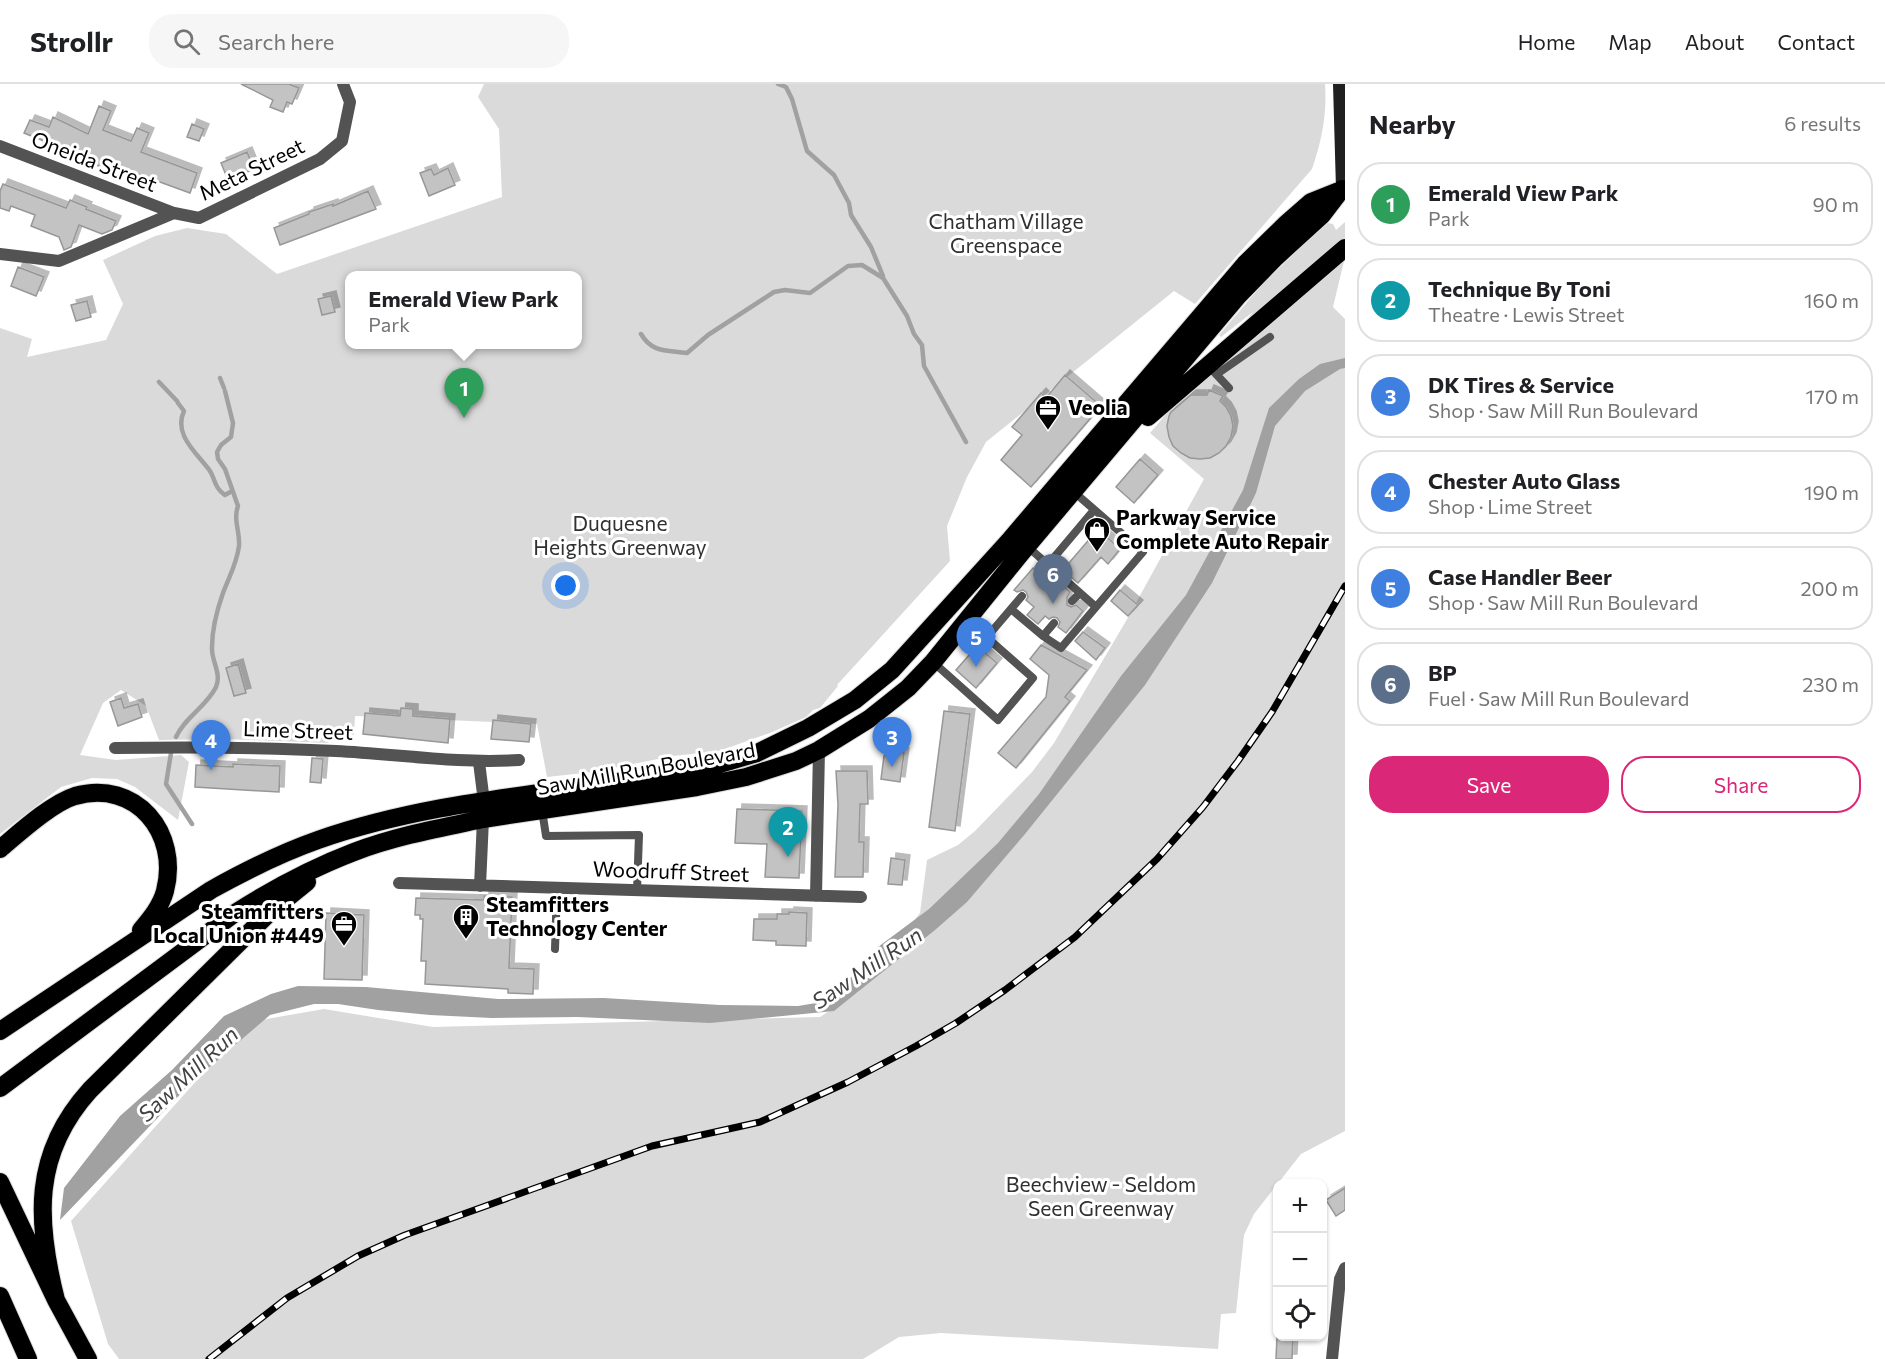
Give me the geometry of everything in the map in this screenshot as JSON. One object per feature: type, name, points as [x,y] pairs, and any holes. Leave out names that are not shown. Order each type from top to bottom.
[{"type":"highway","name":"Saw Mill Run Boulevard","points":[[0,1088],[235,913],[293,879],[354,852],[484,810],[542,810],[722,783],[772,769],[819,750],[845,736],[890,704],[933,662],[1027,546],[1238,296],[1276,256],[1344,192]]},
{"type":"highway","name":"Saw Mill Run Boulevard","points":[[0,1031],[211,890],[291,851],[381,822],[484,810],[716,765],[765,749],[832,715],[875,684],[909,653],[1009,541],[1245,264],[1311,202],[1344,192]]},
{"type":"highway","points":[[1106,453],[1213,370],[1345,248]]},
{"type":"highway","points":[[819,750],[832,715]]},
{"type":"highway","points":[[0,849],[54,807],[76,796],[88,794],[113,796],[138,806],[149,815],[163,837],[169,866],[161,902],[130,943]]},
{"type":"highway","points":[[56,1300],[44,1250],[43,1190],[51,1154],[73,1111],[90,1090],[270,912],[312,878],[354,852]]},
{"type":"highway","points":[[0,1182],[56,1300],[88,1359]]},
{"type":"highway","points":[[0,1296],[28,1359]]},
{"type":"street","name":"Meta Street","points":[[0,254],[58,261],[174,213],[199,218],[320,159],[342,141],[350,102],[344,84]]},
{"type":"street","points":[[1339,84],[1344,192]]},
{"type":"street","name":"Oneida Street","points":[[0,146],[174,213]]},
{"type":"street","name":"Lime Street","points":[[116,748],[283,749],[479,762],[519,760]]},
{"type":"street","points":[[816,896],[819,750]]},
{"type":"street","points":[[479,762],[484,810],[480,886]]},
{"type":"street","name":"Woodruff Street","points":[[399,883],[861,897]]},
{"type":"street","points":[[1332,1359],[1340,1316],[1340,1280],[1345,1268]]},
{"type":"lane","points":[[1228,388],[1213,370],[1270,337]]},
{"type":"lane","points":[[1011,609],[1061,648],[1143,552],[1073,492]]},
{"type":"lane","points":[[1040,574],[1094,510]]},
{"type":"lane","points":[[1027,546],[1096,607]]},
{"type":"lane","points":[[1072,602],[1080,593]]},
{"type":"lane","points":[[987,637],[1022,596]]},
{"type":"lane","points":[[933,662],[998,720],[1033,678],[967,620]]},
{"type":"lane","points":[[1043,636],[1054,623]]},
{"type":"lane","points":[[542,810],[546,836],[639,835],[637,890]]},
{"type":"lane","points":[[555,949],[557,888]]},
{"type":"green space","name":"Duquesne Heights Greenway","points":[[484,84],[1325,84],[1323,127],[1312,169],[1195,304],[1174,291],[986,442],[967,477],[947,526],[950,561],[837,685],[820,708],[813,710],[806,717],[719,751],[673,756],[593,772],[547,777],[537,724],[355,716],[354,737],[329,736],[328,743],[226,739],[159,740],[146,706],[121,690],[103,703],[80,755],[116,760],[181,755],[189,762],[178,820],[135,787],[117,779],[92,778],[61,787],[0,834],[0,328],[32,339],[27,357],[106,340],[123,304],[103,260],[155,236],[187,228],[226,234],[277,274],[502,197],[499,129],[478,97]]},
{"type":"green space","name":"Beechview - Seldom Seen Greenway","points":[[1345,222],[1345,257],[1333,307],[1345,319],[1345,1131],[1301,1154],[1281,1179],[1273,1179],[1273,1190],[1254,1214],[1244,1235],[1236,1313],[1221,1314],[1218,1349],[941,1333],[899,1337],[863,1359],[119,1359],[108,1344],[71,1221],[249,1022],[324,1009],[433,1027],[820,1017],[858,992],[920,913],[927,860],[958,845],[975,831],[1032,772],[1054,743],[1126,621],[1204,479],[1150,433],[1253,312],[1221,337],[1219,335],[1260,287],[1328,223],[1333,224],[1336,230]]},
{"type":"water","name":"Saw Mill Run","points":[[1345,358],[1345,368],[1305,391],[1275,426],[1256,493],[1212,583],[1145,685],[967,902],[834,1011],[710,1023],[578,1017],[492,1018],[430,1015],[338,1004],[314,1004],[270,1015],[191,1083],[60,1220],[64,1188],[120,1116],[172,1070],[224,1016],[271,994],[298,986],[366,987],[498,999],[604,998],[720,1005],[798,1006],[816,1003],[866,966],[878,947],[929,909],[998,843],[1039,794],[1121,676],[1186,595],[1243,490],[1269,408],[1299,379],[1320,364]]},
{"type":"building","points":[[241,84],[289,84],[299,88],[292,104],[287,102],[283,112],[270,107],[273,100]]},
{"type":"building","points":[[99,106],[111,111],[103,130],[131,141],[137,128],[149,133],[141,152],[197,173],[190,193],[116,166],[113,172],[24,133],[30,120],[49,127],[53,117],[88,134]]},
{"type":"building","points":[[192,124],[204,129],[199,141],[187,137]]},
{"type":"building","points":[[247,152],[254,169],[228,180],[221,163]]},
{"type":"building","points":[[448,168],[455,185],[429,196],[420,173],[431,169],[434,175]]},
{"type":"building","points":[[3,184],[66,208],[70,200],[116,221],[112,230],[102,234],[79,225],[71,247],[64,250],[59,237],[31,226],[35,215],[11,206],[9,211],[0,208],[0,191]]},
{"type":"building","points":[[368,191],[376,209],[280,245],[274,228],[309,214],[309,212],[333,204],[333,206]]},
{"type":"building","points":[[18,267],[44,277],[36,296],[11,286]]},
{"type":"building","points":[[331,296],[335,312],[322,315],[318,299]]},
{"type":"building","points":[[87,301],[91,317],[76,321],[71,305]]},
{"type":"building","name":"Veolia","points":[[1065,375],[1101,406],[1031,487],[1001,460],[1022,435],[1012,427],[1041,393],[1046,398]]},
{"type":"building","points":[[1209,390],[1223,396],[1220,401],[1231,416],[1233,426],[1231,437],[1219,453],[1210,458],[1190,458],[1173,446],[1167,426],[1169,416],[1191,395],[1207,395]]},
{"type":"building","points":[[1140,459],[1158,475],[1134,503],[1116,487]]},
{"type":"building","name":"Parkway Service Complete Auto Repair","points":[[1098,529],[1120,549],[1108,564],[1101,557],[1078,583],[1063,570]]},
{"type":"building","points":[[1033,568],[1037,579],[1045,578],[1051,583],[1055,579],[1070,592],[1067,605],[1071,607],[1076,605],[1083,611],[1066,633],[1058,627],[1060,622],[1057,618],[1049,619],[1045,616],[1038,624],[1027,615],[1034,607],[1026,600],[1028,597],[1026,592],[1014,590]]},
{"type":"building","points":[[1120,590],[1138,605],[1128,616],[1111,601]]},
{"type":"building","points":[[1083,632],[1105,648],[1096,660],[1075,641]]},
{"type":"building","points":[[1041,645],[1087,670],[1065,697],[1070,701],[1016,768],[998,753],[1046,697],[1049,675],[1030,659]]},
{"type":"building","points":[[977,646],[997,663],[976,688],[956,670]]},
{"type":"building","points":[[238,664],[246,693],[234,696],[226,668]]},
{"type":"building","points":[[121,698],[124,708],[138,704],[142,717],[118,726],[110,702]]},
{"type":"building","points":[[401,708],[413,709],[413,716],[450,719],[448,743],[363,734],[365,713],[400,716]]},
{"type":"building","points":[[944,711],[970,714],[955,831],[929,827]]},
{"type":"building","points":[[493,720],[531,724],[529,742],[491,739]]},
{"type":"building","points":[[890,751],[904,753],[900,782],[881,779],[884,756]]},
{"type":"building","points":[[312,758],[323,759],[321,783],[310,782]]},
{"type":"building","points":[[233,764],[280,766],[279,792],[195,787],[196,765],[233,767]]},
{"type":"building","points":[[836,771],[867,771],[868,804],[860,804],[859,842],[864,842],[863,877],[835,877],[838,805]]},
{"type":"building","points":[[737,809],[802,811],[799,878],[765,877],[767,844],[735,843]]},
{"type":"building","points":[[891,858],[905,860],[902,885],[888,884]]},
{"type":"building","name":"Steamfitters Technology Center","points":[[484,896],[512,897],[509,968],[534,969],[533,994],[508,993],[508,989],[425,984],[426,961],[421,961],[423,919],[420,919],[420,915],[415,915],[416,898],[484,900]]},
{"type":"building","points":[[789,912],[807,913],[806,946],[776,945],[776,941],[753,940],[754,919],[777,919],[777,914],[789,914]]},
{"type":"building","name":"Steamfitters Local Union #449","points":[[326,913],[364,915],[362,980],[324,979]]},
{"type":"building","points":[[1345,1188],[1345,1210],[1336,1216],[1327,1199]]},
{"type":"building","points":[[1277,1341],[1293,1341],[1292,1359],[1276,1359]]},
{"type":"waterway","points":[[778,84],[786,87],[792,99],[807,151],[834,175],[849,203],[851,215],[871,247],[883,276]]},
{"type":"waterway","points":[[641,334],[655,348],[687,353],[708,335],[774,292],[785,290],[810,293],[848,266],[862,265],[883,278],[907,316],[914,334],[922,345],[924,366],[966,442]]},
{"type":"waterway","points":[[220,378],[224,388]]},
{"type":"waterway","points":[[159,382],[177,401]]},
{"type":"waterway","points":[[176,737],[185,723],[212,694],[218,682],[212,652],[214,626],[239,546],[236,516],[238,506],[217,452],[221,445],[231,437],[233,423],[225,391]]},
{"type":"waterway","points":[[178,403],[184,411],[181,420],[188,443],[210,471],[219,490],[225,495],[232,491]]},
{"type":"waterway","points":[[171,753],[166,784],[192,824]]},
{"type":"railway","points":[[209,1359],[287,1298],[358,1256],[405,1235],[652,1146],[760,1122],[848,1082],[916,1046],[956,1023],[1005,990],[1075,937],[1157,859],[1203,807],[1272,712],[1345,586]]},
{"type":"place","name":"Emerald View Park","points":[[464,418]]},
{"type":"place","name":"Veolia","points":[[1048,431]]},
{"type":"place","name":"Parkway Service Complete Auto Repair","points":[[1097,553]]},
{"type":"place","name":"BP","points":[[1053,604]]},
{"type":"place","name":"Case Handler Beer","points":[[976,667]]},
{"type":"place","name":"DK Tires & Service","points":[[892,767]]},
{"type":"place","name":"Chester Auto Glass","points":[[211,770]]},
{"type":"place","name":"Technique By Toni","points":[[788,857]]},
{"type":"place","name":"Steamfitters Technology Center","points":[[466,940]]},
{"type":"place","name":"Steamfitters Local Union #449","points":[[344,947]]},
{"type":"park label","name":"Chatham Village Greenspace","points":[[1006,234]]}]
